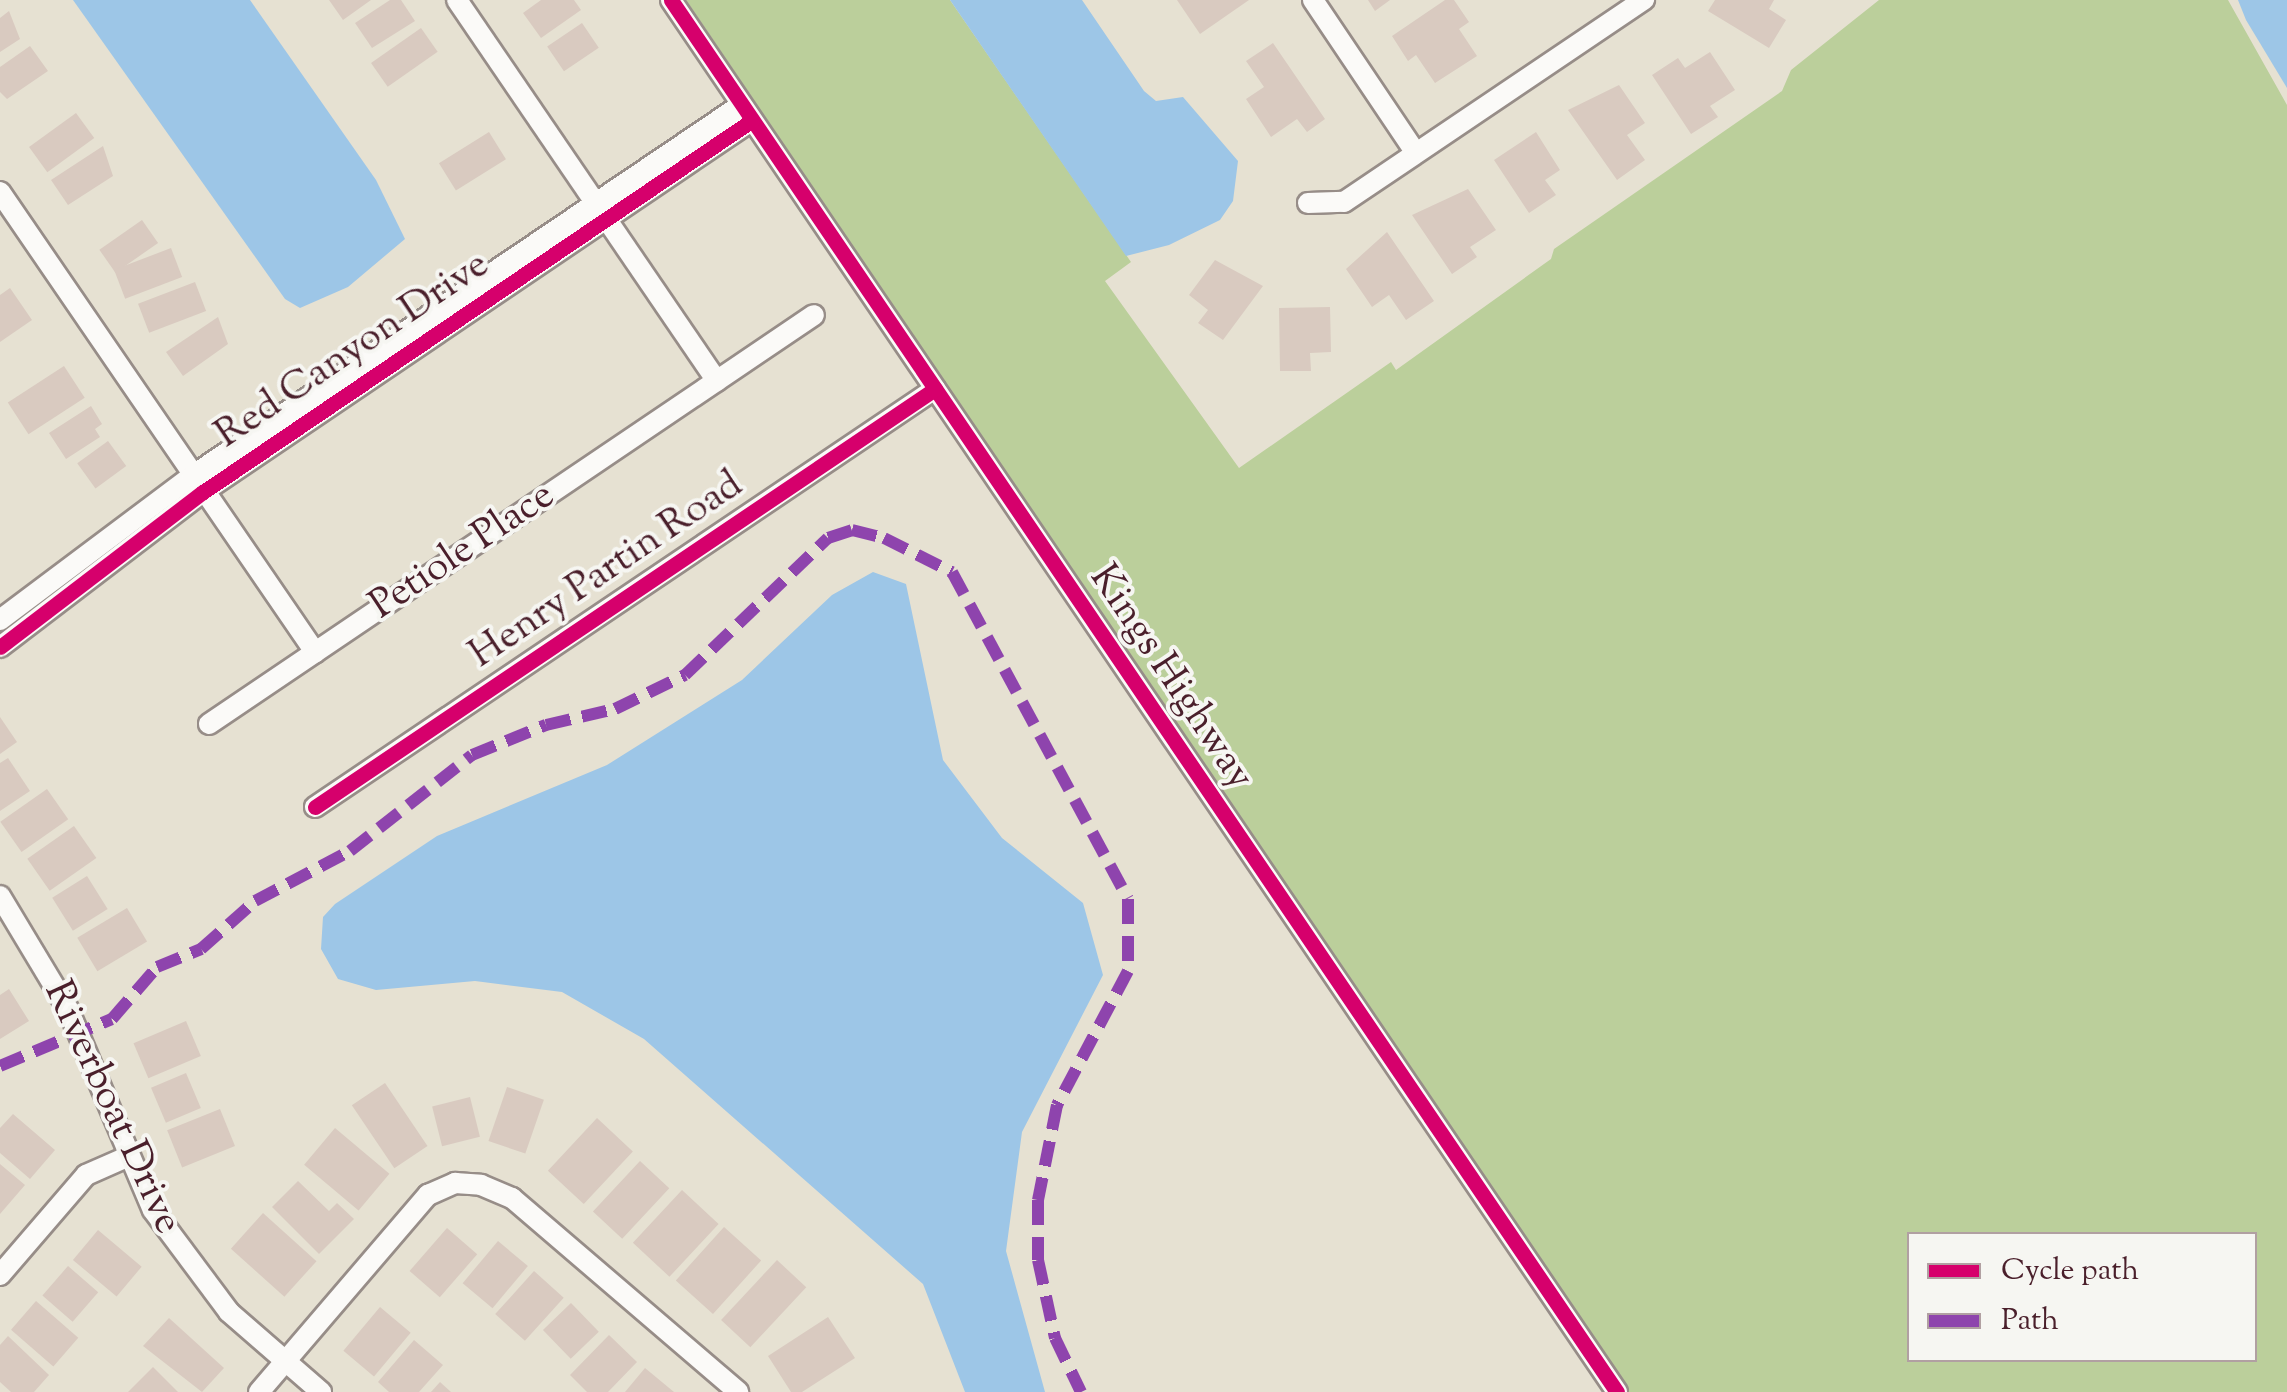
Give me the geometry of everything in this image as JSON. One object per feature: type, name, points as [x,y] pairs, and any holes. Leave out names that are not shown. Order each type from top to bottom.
[{"type":"street","points":[[457,0],[717,380]]},
{"type":"street","name":"Kings Highway","points":[[670,0],[1616,1392]]},
{"type":"street","points":[[1313,0],[1416,153]]},
{"type":"street","points":[[1308,203],[1344,202],[1644,0]]},
{"type":"street","name":"Red Canyon Drive","points":[[0,620],[746,113]]},
{"type":"street","points":[[0,192],[316,652]]},
{"type":"street","name":"Petiole Place","points":[[209,724],[814,315]]},
{"type":"street","name":"Henry Partin Road","points":[[316,807],[935,389]]},
{"type":"street","name":"Red Canyon Drive","points":[[0,647],[197,484]]},
{"type":"street","name":"Riverboat Drive","points":[[0,896],[68,1009],[127,1157],[190,1267],[321,1392]]},
{"type":"street","points":[[0,1275],[86,1175],[127,1157]]},
{"type":"street","points":[[259,1392],[428,1195],[455,1183],[481,1185],[512,1198],[738,1392]]},
{"type":"green space","points":[[686,0],[950,0],[1131,262],[1105,281],[1239,468],[1391,362],[1396,370],[1551,259],[1554,249],[1782,91],[1791,70],[1879,0],[2228,0],[2287,105],[2287,1392],[1629,1392]]},
{"type":"water","points":[[73,0],[250,0],[376,180],[405,239],[348,287],[300,308],[285,299]]},
{"type":"water","points":[[950,0],[1082,0],[1144,91],[1156,101],[1183,97],[1238,161],[1233,201],[1220,220],[1169,245],[1126,256]]},
{"type":"water","points":[[2238,0],[2287,0],[2287,88],[2246,20]]},
{"type":"water","points":[[873,572],[906,584],[943,760],[1002,838],[1083,903],[1103,975],[1022,1132],[1006,1251],[1045,1392],[965,1392],[923,1284],[644,1039],[562,992],[475,981],[376,990],[338,979],[321,949],[323,917],[335,904],[437,836],[607,765],[742,680],[832,595]]},
{"type":"building","points":[[329,0],[371,0],[343,20]]},
{"type":"building","points":[[390,0],[401,0],[415,21],[372,48],[355,23]]},
{"type":"building","points":[[541,0],[574,0],[581,10],[541,38],[523,13]]},
{"type":"building","points":[[1177,0],[1249,0],[1200,34]]},
{"type":"building","points":[[1368,0],[1390,0],[1375,11]]},
{"type":"building","points":[[1445,0],[1454,0],[1469,22],[1459,29],[1477,56],[1435,83],[1416,55],[1408,61],[1392,36]]},
{"type":"building","points":[[1715,0],[1774,0],[1769,9],[1786,20],[1769,48],[1708,11]]},
{"type":"building","points":[[9,11],[20,39],[0,52],[0,18]]},
{"type":"building","points":[[582,23],[599,48],[564,71],[547,46]]},
{"type":"building","points":[[421,28],[438,52],[388,87],[371,63]]},
{"type":"building","points":[[1273,43],[1325,119],[1307,132],[1297,119],[1271,137],[1246,99],[1264,87],[1246,61]]},
{"type":"building","points":[[30,46],[48,71],[7,99],[0,92],[0,67]]},
{"type":"building","points":[[1710,52],[1735,90],[1710,106],[1718,117],[1691,134],[1652,75],[1678,58],[1685,68]]},
{"type":"building","points":[[1619,85],[1645,123],[1627,135],[1645,160],[1617,180],[1568,110]]},
{"type":"building","points":[[76,113],[94,138],[47,172],[29,147]]},
{"type":"building","points":[[489,132],[506,159],[456,190],[439,163]]},
{"type":"building","points":[[1536,132],[1560,170],[1545,180],[1556,195],[1529,213],[1494,160]]},
{"type":"building","points":[[103,146],[113,176],[68,205],[51,180]]},
{"type":"building","points":[[1468,189],[1496,230],[1470,247],[1477,257],[1452,274],[1412,215]]},
{"type":"building","points":[[142,220],[158,243],[115,273],[99,250]]},
{"type":"building","points":[[1387,232],[1434,301],[1406,320],[1389,295],[1372,307],[1346,269]]},
{"type":"building","points":[[171,248],[182,277],[125,299],[114,270]]},
{"type":"building","points":[[1215,260],[1263,286],[1223,340],[1198,323],[1208,310],[1189,295]]},
{"type":"building","points":[[195,282],[206,311],[149,333],[138,304]]},
{"type":"building","points":[[10,288],[32,320],[0,342],[0,295]]},
{"type":"building","points":[[1330,307],[1331,352],[1310,353],[1311,371],[1280,371],[1279,308]]},
{"type":"building","points":[[218,317],[228,344],[183,376],[166,352]]},
{"type":"building","points":[[64,366],[85,398],[29,434],[8,402]]},
{"type":"building","points":[[91,406],[102,424],[95,429],[100,437],[66,459],[49,433]]},
{"type":"building","points":[[108,441],[126,466],[95,488],[77,463]]},
{"type":"building","points":[[0,717],[17,742],[0,754]]},
{"type":"building","points":[[8,758],[30,791],[0,811],[0,763]]},
{"type":"building","points":[[47,789],[68,819],[22,852],[0,822]]},
{"type":"building","points":[[74,826],[96,858],[50,891],[27,859]]},
{"type":"building","points":[[87,876],[108,909],[73,931],[52,898]]},
{"type":"building","points":[[127,908],[147,941],[97,971],[77,938]]},
{"type":"building","points":[[9,989],[29,1021],[0,1039],[0,995]]},
{"type":"building","points":[[186,1021],[201,1056],[148,1078],[134,1043]]},
{"type":"building","points":[[186,1073],[201,1108],[166,1123],[151,1088]]},
{"type":"building","points":[[385,1083],[427,1146],[394,1168],[352,1105]]},
{"type":"building","points":[[507,1087],[544,1100],[525,1154],[488,1141]]},
{"type":"building","points":[[470,1097],[480,1137],[442,1146],[432,1106]]},
{"type":"building","points":[[220,1109],[235,1146],[182,1167],[167,1130]]},
{"type":"building","points":[[13,1114],[55,1150],[30,1179],[0,1153],[0,1128]]},
{"type":"building","points":[[597,1118],[633,1151],[584,1204],[548,1171]]},
{"type":"building","points":[[335,1128],[389,1174],[359,1210],[304,1165]]},
{"type":"building","points":[[640,1161],[669,1188],[622,1239],[593,1211]]},
{"type":"building","points":[[0,1164],[25,1185],[0,1214]]},
{"type":"building","points":[[298,1181],[329,1211],[337,1203],[354,1219],[319,1254],[272,1207]]},
{"type":"building","points":[[682,1190],[719,1224],[669,1277],[633,1243]]},
{"type":"building","points":[[263,1213],[317,1261],[284,1297],[231,1249]]},
{"type":"building","points":[[724,1227],[761,1260],[713,1314],[676,1281]]},
{"type":"building","points":[[447,1228],[477,1254],[440,1297],[410,1271]]},
{"type":"building","points":[[98,1230],[142,1267],[117,1297],[73,1260]]},
{"type":"building","points":[[498,1241],[528,1266],[493,1308],[463,1283]]},
{"type":"building","points":[[777,1260],[806,1287],[750,1347],[721,1320]]},
{"type":"building","points":[[68,1266],[98,1292],[73,1322],[42,1295]]},
{"type":"building","points":[[534,1271],[564,1298],[525,1341],[495,1314]]},
{"type":"building","points":[[36,1301],[78,1338],[53,1366],[11,1330]]},
{"type":"building","points":[[571,1303],[599,1332],[571,1359],[543,1330]]},
{"type":"building","points":[[380,1307],[411,1333],[374,1376],[343,1351]]},
{"type":"building","points":[[828,1317],[855,1358],[802,1392],[791,1392],[768,1356]]},
{"type":"building","points":[[169,1318],[224,1368],[202,1392],[143,1346]]},
{"type":"building","points":[[609,1335],[637,1362],[608,1392],[587,1392],[570,1375]]},
{"type":"building","points":[[8,1336],[49,1375],[34,1392],[11,1392],[0,1382],[0,1345]]},
{"type":"building","points":[[414,1340],[443,1365],[419,1392],[389,1392],[378,1382]]},
{"type":"building","points":[[153,1367],[178,1392],[128,1392]]},
{"type":"building","points":[[645,1368],[674,1392],[625,1392]]},
{"type":"building","points":[[440,1382],[451,1392],[431,1392]]},
{"type":"marked path","points":[[0,1066],[112,1019],[157,967],[201,949],[255,901],[350,851],[472,755],[546,725],[615,709],[685,675],[828,538],[852,530],[884,538],[952,572],[1128,899],[1128,971],[1057,1105],[1038,1200],[1038,1260],[1055,1338],[1081,1392]]},
{"type":"cycle path","points":[[671,0],[1617,1392]]},
{"type":"cycle path","points":[[0,647],[203,492],[751,121]]},
{"type":"cycle path","points":[[315,807],[935,389]]}]
